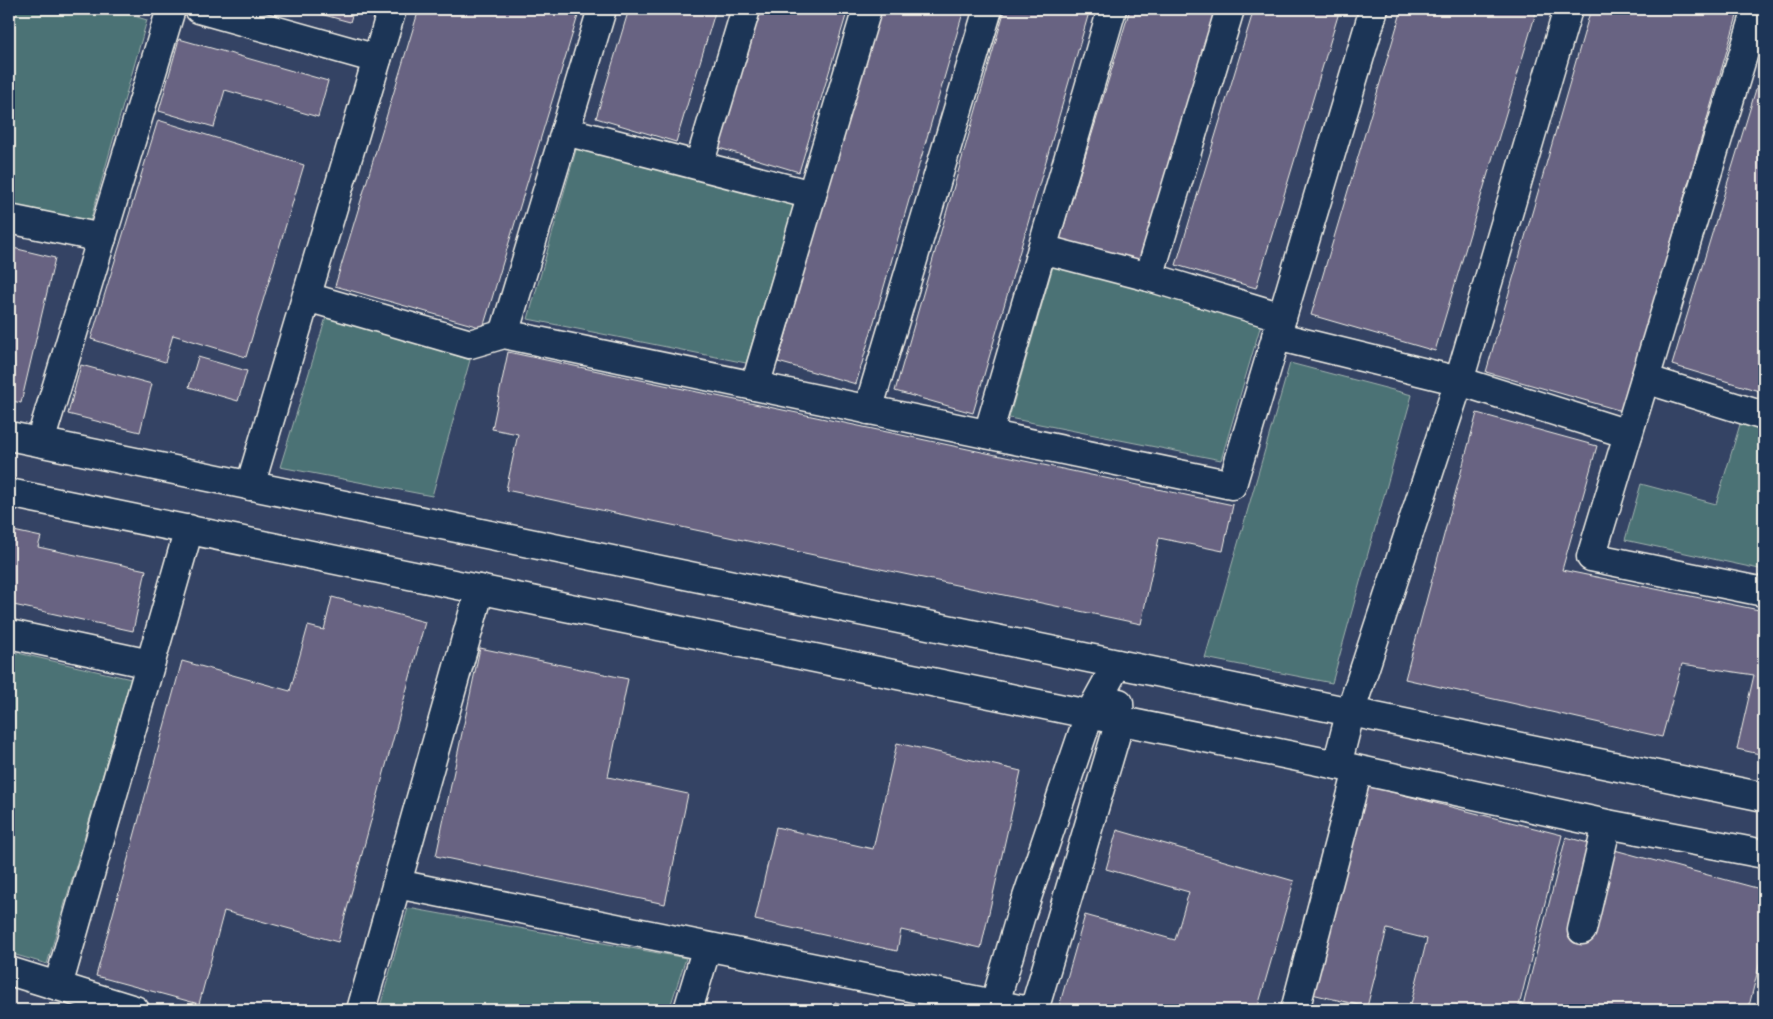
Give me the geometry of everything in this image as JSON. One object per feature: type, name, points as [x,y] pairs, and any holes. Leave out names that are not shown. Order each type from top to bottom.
[{"type":"street","points":[[40,442],[171,9]]},
{"type":"street","points":[[200,9],[377,59]]},
{"type":"street","points":[[250,486],[392,9]]},
{"type":"street","points":[[504,334],[602,9]]},
{"type":"street","points":[[699,165],[746,9]]},
{"type":"street","points":[[755,386],[866,9]]},
{"type":"street","points":[[868,410],[988,9]]},
{"type":"street","points":[[988,434],[1112,9]]},
{"type":"street","points":[[1149,277],[1230,9]]},
{"type":"street","points":[[307,296],[470,344],[504,334],[1232,485],[1374,9]]},
{"type":"street","points":[[1299,1009],[1348,767],[1351,710],[1459,381],[1568,9]]},
{"type":"street","points":[[1758,9],[1591,557],[1764,592]]},
{"type":"street","points":[[565,130],[812,195]]},
{"type":"street","points":[[9,218],[102,238]]},
{"type":"street","points":[[1042,249],[1149,277],[1279,327],[1628,434]]},
{"type":"street","points":[[1645,379],[1764,416]]},
{"type":"street","points":[[9,436],[1117,664],[1351,710],[1764,797]]},
{"type":"street","points":[[9,493],[1348,767],[1607,824],[1764,854]]},
{"type":"street","points":[[58,986],[189,530]]},
{"type":"street","points":[[361,1010],[480,589]]},
{"type":"street","points":[[9,634],[150,664]]},
{"type":"street","points":[[994,1007],[1020,918],[1089,715],[1117,664]]},
{"type":"street","points":[[1034,1010],[1120,721],[1117,664]]},
{"type":"street","points":[[1582,930],[1607,824]]},
{"type":"street","points":[[397,884],[994,1007],[1024,1010]]},
{"type":"street","points":[[688,1010],[707,947]]},
{"type":"street","points":[[9,971],[135,1010]]},
{"type":"green space","points":[[9,9],[111,9],[147,20],[90,222],[9,206]]},
{"type":"green space","points":[[578,143],[795,201],[746,363],[528,319]]},
{"type":"green space","points":[[1054,263],[1262,321],[1221,460],[1009,418]]},
{"type":"green space","points":[[327,314],[470,360],[432,496],[280,467]]},
{"type":"green space","points":[[1290,363],[1412,395],[1332,683],[1205,658]]},
{"type":"green space","points":[[1741,421],[1764,428],[1764,570],[1625,540],[1641,484],[1716,504]]},
{"type":"green space","points":[[9,651],[131,679],[47,964],[9,953]]},
{"type":"green space","points":[[408,908],[686,958],[669,1010],[379,1010]]},
{"type":"building","points":[[302,9],[354,9],[350,22]]},
{"type":"building","points":[[419,9],[580,9],[483,328],[335,286]]},
{"type":"building","points":[[629,9],[716,9],[676,142],[596,118]]},
{"type":"building","points":[[761,9],[848,9],[799,172],[719,148]]},
{"type":"building","points":[[879,9],[964,9],[856,384],[778,362]]},
{"type":"building","points":[[1005,9],[1090,9],[973,413],[895,391]]},
{"type":"building","points":[[1130,9],[1216,9],[1139,263],[1060,239]]},
{"type":"building","points":[[1254,9],[1340,9],[1256,288],[1176,265]]},
{"type":"building","points":[[1402,9],[1537,9],[1435,351],[1311,315]]},
{"type":"building","points":[[1591,9],[1739,9],[1622,411],[1486,372]]},
{"type":"building","points":[[179,39],[328,81],[318,117],[225,90],[214,127],[159,111]]},
{"type":"building","points":[[1764,63],[1764,372],[1759,391],[1672,365]]},
{"type":"building","points":[[158,120],[304,165],[246,357],[173,335],[165,362],[91,339]]},
{"type":"building","points":[[9,247],[55,258],[21,403],[9,400]]},
{"type":"building","points":[[508,352],[1233,505],[1223,551],[1159,538],[1141,624],[506,490],[518,434],[492,429]]},
{"type":"building","points":[[198,357],[247,371],[238,401],[189,387]]},
{"type":"building","points":[[81,365],[152,384],[140,432],[68,414]]},
{"type":"building","points":[[1477,413],[1597,446],[1562,570],[1764,611],[1764,755],[1737,749],[1754,675],[1682,664],[1662,737],[1405,679]]},
{"type":"building","points":[[9,530],[41,537],[38,547],[146,570],[133,631],[9,604]]},
{"type":"building","points":[[332,597],[425,622],[338,942],[224,911],[199,1004],[96,976],[182,661],[290,691],[308,626],[324,630]]},
{"type":"building","points":[[480,648],[628,679],[608,777],[688,794],[665,904],[436,856]]},
{"type":"building","points":[[897,743],[1021,771],[981,948],[901,930],[897,951],[755,920],[776,827],[873,849]]},
{"type":"building","points":[[1364,785],[1562,835],[1518,1010],[1420,1010],[1410,1008],[1427,939],[1387,929],[1367,1007],[1312,994]]},
{"type":"building","points":[[1117,830],[1294,881],[1257,1010],[1058,1010],[1085,915],[1175,940],[1189,892],[1106,869]]},
{"type":"building","points":[[1566,837],[1764,890],[1764,946],[1748,1010],[1522,1010]]},
{"type":"building","points":[[835,1002],[865,1010],[833,1010]]}]
